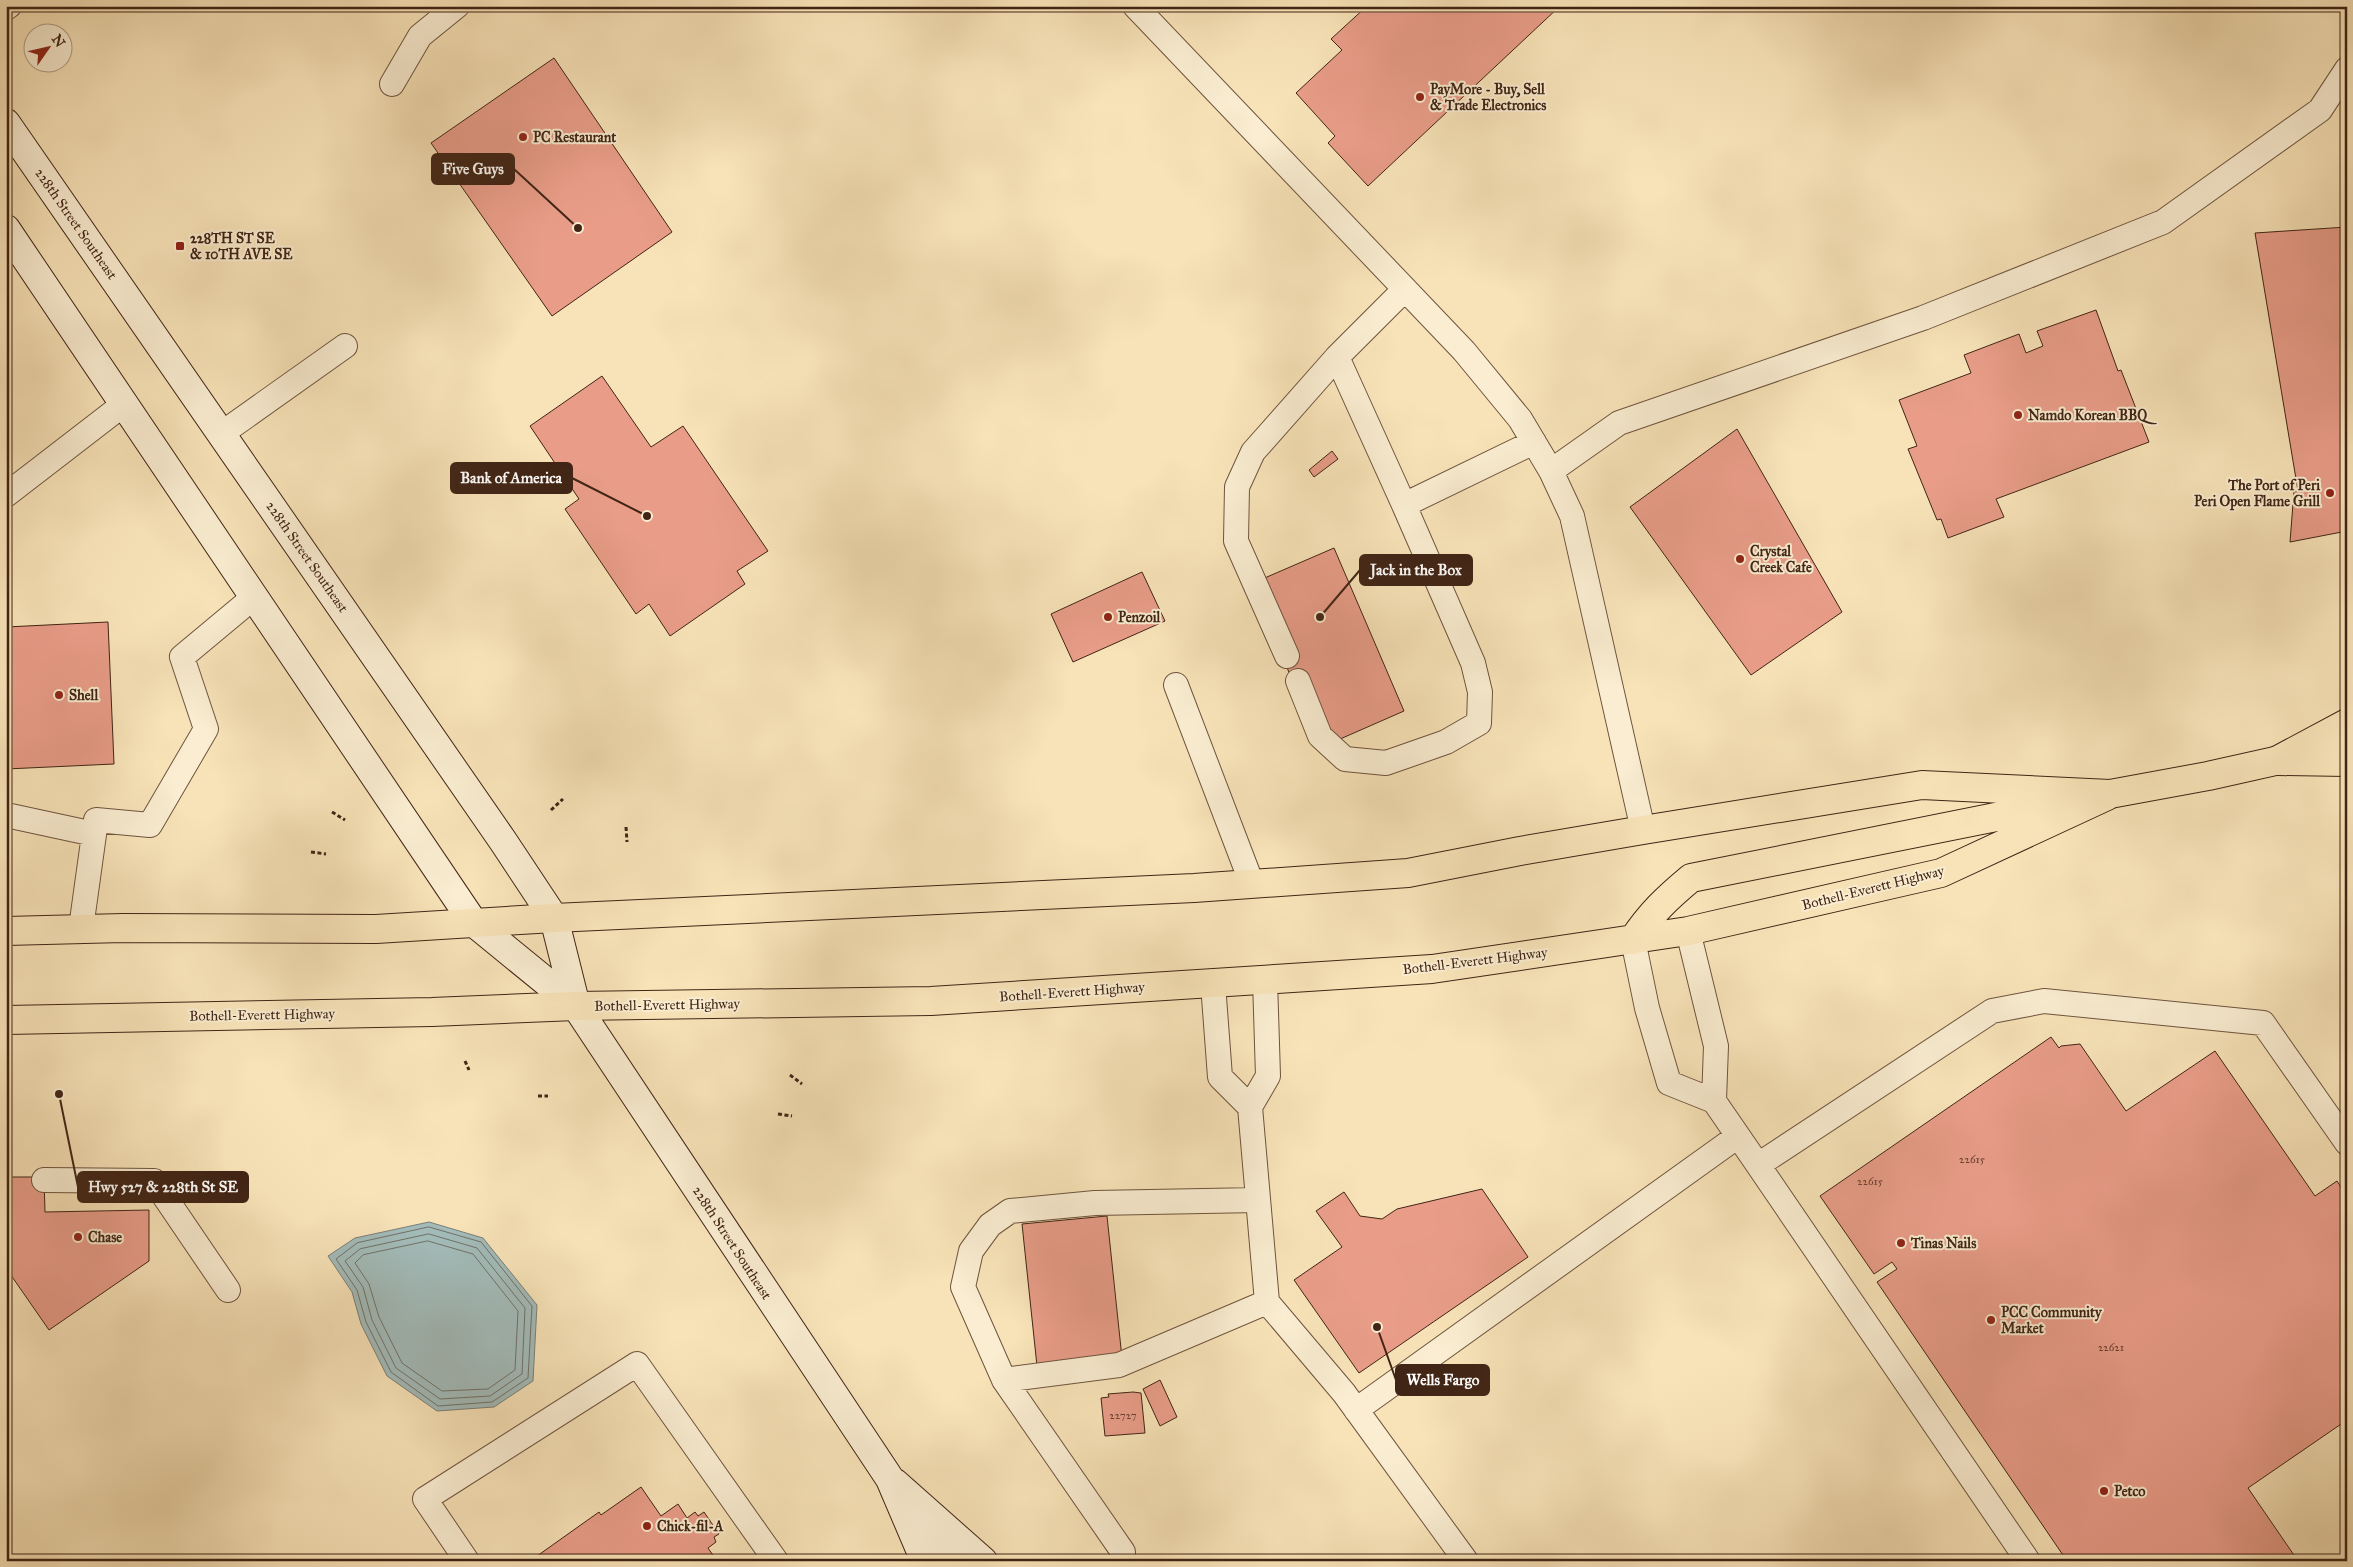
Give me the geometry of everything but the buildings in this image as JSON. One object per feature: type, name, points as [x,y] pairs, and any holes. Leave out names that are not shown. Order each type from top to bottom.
[{"type":"main road","name":"228th Street Southeast","points":[[6,123],[554,918],[576,1006]]},
{"type":"main road","name":"228th Street Southeast","points":[[6,228],[473,922],[576,1006],[890,1479],[925,1561]]},
{"type":"main road","points":[[2276,761],[2347,723]]},
{"type":"main road","name":"Bothell-Everett Highway","points":[[6,931],[81,928],[376,929],[473,922],[1252,884],[1408,873],[1520,851],[1922,785],[2110,794],[2347,745]]},
{"type":"main road","points":[[2276,761],[2347,762]]},
{"type":"main road","name":"Bothell-Everett Highway","points":[[6,1020],[432,1012],[576,1006],[931,1001],[1432,969],[1688,931],[1941,874],[2110,794]]},
{"type":"main road","points":[[1633,940],[1649,916],[1666,898],[1691,878],[2110,794]]},
{"type":"main road","name":"228th Street Southeast","points":[[890,1479],[983,1561]]},
{"type":"main road","points":[[890,1479],[952,1561]]},
{"type":"lane","points":[[392,84],[420,36],[457,6]]},
{"type":"lane","points":[[1135,6],[1464,351],[1520,419],[1551,471],[1572,516],[1643,830]]},
{"type":"lane","points":[[1551,471],[1619,423],[1923,318],[2162,222],[2320,110],[2347,69]]},
{"type":"lane","points":[[1287,656],[1236,541],[1237,487],[1253,452],[1337,357],[1405,289]]},
{"type":"lane","points":[[221,434],[345,346]]},
{"type":"lane","points":[[1298,681],[1320,736],[1345,759],[1386,763],[1446,742],[1479,723],[1480,692],[1473,663],[1337,357]]},
{"type":"lane","points":[[6,494],[124,404]]},
{"type":"lane","points":[[1404,506],[1534,442]]},
{"type":"lane","points":[[81,928],[96,820],[150,825],[206,729],[182,657],[254,597]]},
{"type":"lane","points":[[1176,685],[1252,884]]},
{"type":"lane","points":[[6,815],[94,834]]},
{"type":"lane","points":[[1688,931],[1716,1046],[1714,1101]]},
{"type":"lane","points":[[1633,940],[1647,1008],[1669,1083],[1714,1101],[2028,1561]]},
{"type":"lane","points":[[1265,980],[1268,1076],[1250,1107],[1267,1302],[1356,1410],[1466,1561]]},
{"type":"lane","points":[[1213,984],[1220,1077],[1250,1107]]},
{"type":"lane","points":[[1758,1164],[1992,1011],[2044,1002],[2263,1023],[2347,1143]]},
{"type":"lane","points":[[1356,1410],[1738,1136]]},
{"type":"lane","points":[[44,1180],[154,1181],[228,1290]]},
{"type":"lane","points":[[1123,1552],[1004,1380],[963,1287],[971,1251],[990,1225],[1010,1211],[1095,1203],[1258,1200]]},
{"type":"lane","points":[[1004,1380],[1119,1365],[1267,1302]]},
{"type":"lane","points":[[467,1561],[425,1499],[637,1364],[776,1561]]},
{"type":"path","points":[[551,810],[563,799]]},
{"type":"path","points":[[332,812],[346,820]]},
{"type":"path","points":[[626,827],[627,842]]},
{"type":"path","points":[[311,852],[326,854]]},
{"type":"path","points":[[465,1061],[469,1070]]},
{"type":"path","points":[[790,1075],[802,1084]]},
{"type":"path","points":[[538,1096],[548,1096]]},
{"type":"path","points":[[778,1114],[792,1116]]},
{"type":"water","points":[[429,1222],[483,1238],[537,1305],[533,1381],[494,1407],[437,1411],[387,1376],[361,1324],[352,1292],[328,1256],[355,1238]]},
{"type":"place","name":"PayMore - Buy, Sell & Trade Electronics","points":[[1420,97]]},
{"type":"place","name":"PC Restaurant","points":[[523,137]]},
{"type":"place","name":"Five Guys","points":[[578,228]]},
{"type":"place","name":"228TH ST SE & 10TH AVE SE","points":[[180,246]]},
{"type":"place","name":"Namdo Korean BBQ","points":[[2018,415]]},
{"type":"place","name":"The Port of Peri Peri Open Flame Grill","points":[[2330,493]]},
{"type":"place","name":"Bank of America","points":[[647,516]]},
{"type":"place","name":"Crystal Creek Cafe","points":[[1740,559]]},
{"type":"place","name":"Penzoil","points":[[1108,617]]},
{"type":"place","name":"Jack in the Box","points":[[1320,617]]},
{"type":"place","name":"Shell","points":[[59,695]]},
{"type":"place","name":"Hwy 527 & 228th St SE","points":[[59,1094]]},
{"type":"place","name":"Chase","points":[[78,1237]]},
{"type":"place","name":"Tinas Nails","points":[[1901,1243]]},
{"type":"place","name":"PCC Community Market","points":[[1991,1320]]},
{"type":"place","name":"Wells Fargo","points":[[1377,1327]]},
{"type":"place","name":"Petco","points":[[2104,1491]]},
{"type":"place","name":"Chick-fil-A","points":[[647,1526]]}]
